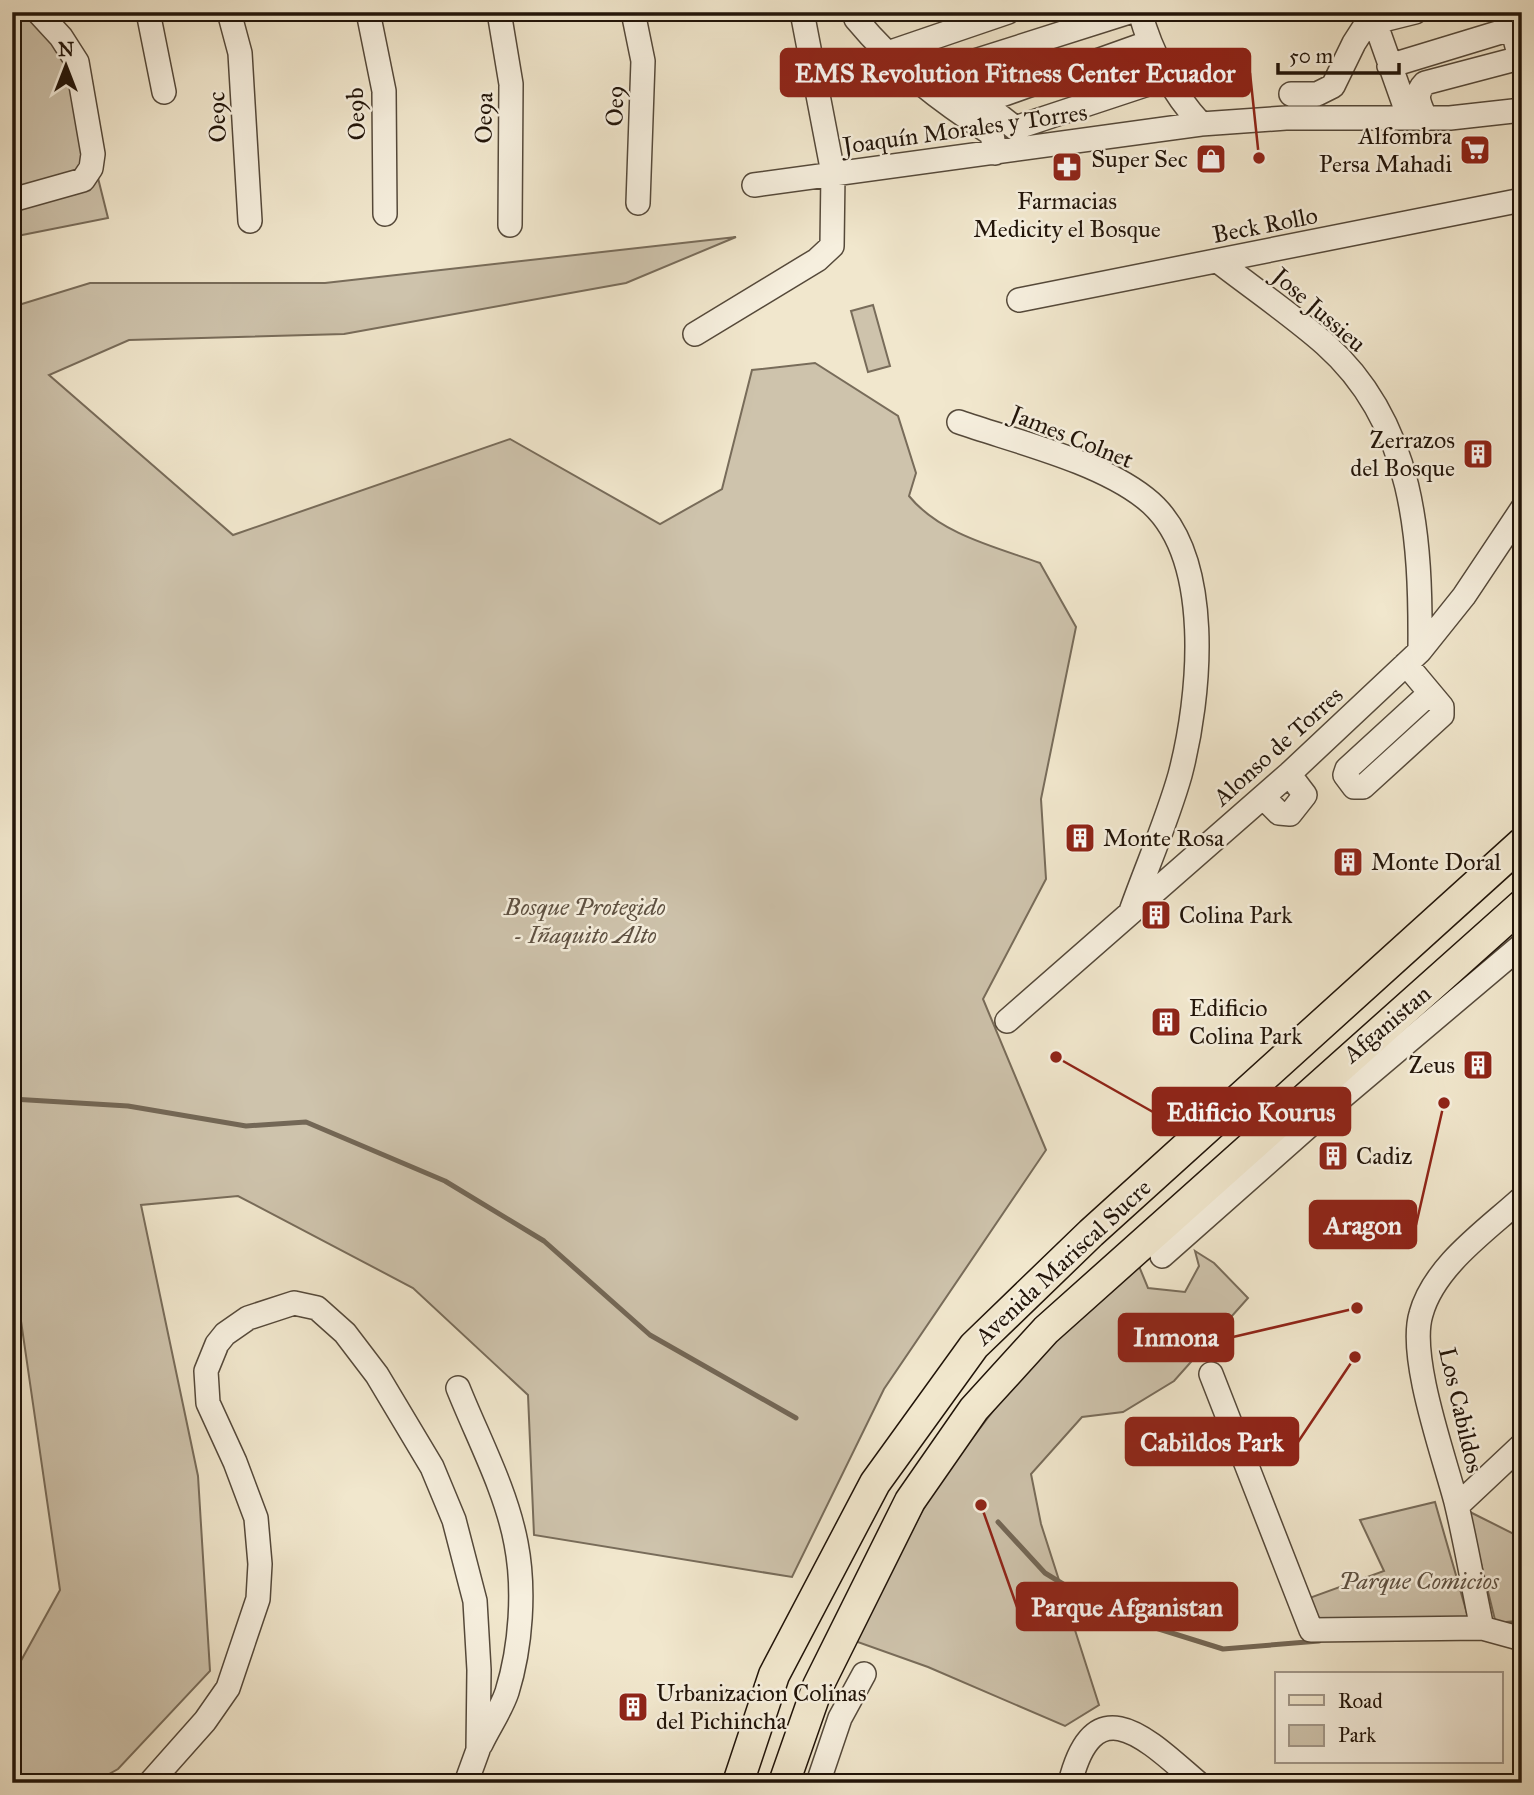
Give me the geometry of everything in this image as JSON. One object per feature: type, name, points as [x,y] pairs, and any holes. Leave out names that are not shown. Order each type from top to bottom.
[{"type":"main road","name":"Avenida Mariscal Sucre","points":[[738,1783],[774,1675],[875,1483],[974,1346],[1091,1233],[1522,843]]},
{"type":"main road","name":"Avenida Mariscal Sucre","points":[[784,1783],[818,1686],[910,1501],[974,1409],[1046,1330],[1522,905]]},
{"type":"street","points":[[12,200],[83,180],[91,168],[93,154],[77,62],[61,37],[38,12]]},
{"type":"street","points":[[148,12],[164,92]]},
{"type":"street","name":"Oe9c","points":[[229,12],[240,53],[250,221]]},
{"type":"street","name":"Oe9b","points":[[369,12],[384,91],[385,214]]},
{"type":"street","name":"Oe9a","points":[[499,12],[512,84],[510,225]]},
{"type":"street","name":"Oe9","points":[[633,12],[643,61],[638,203]]},
{"type":"street","points":[[695,334],[827,252],[832,246],[834,173],[802,12]]},
{"type":"street","points":[[885,54],[1008,12]]},
{"type":"street","points":[[915,80],[1129,12]]},
{"type":"street","points":[[1140,12],[1150,42],[1182,104],[1201,124]]},
{"type":"street","points":[[1291,94],[1317,94],[1333,86],[1354,43],[1375,15],[1415,12]]},
{"type":"street","points":[[862,14],[885,54],[915,80],[992,134],[995,153]]},
{"type":"street","points":[[1375,15],[1389,66],[1417,118]]},
{"type":"street","points":[[1389,66],[1511,20],[1520,58],[1425,83],[1418,90],[1417,118]]},
{"type":"street","points":[[982,102],[1150,42]]},
{"type":"street","points":[[940,70],[1015,128],[1148,84]]},
{"type":"street","name":"Joaquín Morales y Torres","points":[[754,185],[1201,124],[1286,118],[1470,117],[1522,110]]},
{"type":"street","name":"Beck Rollo","points":[[1019,300],[1522,200]]},
{"type":"street","name":"Jose Jussieu","points":[[1219,262],[1326,345],[1360,383],[1381,416],[1402,461],[1416,528],[1413,657]]},
{"type":"street","name":"James Colnet","points":[[959,422],[1120,480],[1161,513],[1185,559],[1197,649],[1194,702],[1179,776],[1130,914]]},
{"type":"street","name":"Alonso de Torres","points":[[1007,1021],[1289,774],[1413,657],[1464,596],[1522,509]]},
{"type":"street","points":[[1413,657],[1430,693]]},
{"type":"street","name":"Afganistan","points":[[1162,1256],[1328,1108],[1522,945]]},
{"type":"street","name":"Los Cabildos","points":[[1482,1628],[1457,1506],[1420,1363],[1421,1313],[1447,1268],[1522,1198]]},
{"type":"street","points":[[150,1783],[205,1721],[228,1688],[258,1599],[260,1564],[256,1518],[236,1462],[208,1403],[206,1371],[217,1344],[225,1334],[248,1318],[294,1303],[317,1308],[345,1334],[377,1375],[432,1467],[454,1521],[475,1601],[479,1670],[478,1750]]},
{"type":"street","points":[[1211,1374],[1311,1630],[1482,1628],[1522,1639]]},
{"type":"street","points":[[458,1388],[508,1513],[516,1544],[520,1607],[514,1665],[506,1694],[478,1750],[466,1783]]},
{"type":"street","points":[[1457,1506],[1522,1445]]},
{"type":"street","points":[[818,1783],[840,1718],[864,1674]]},
{"type":"street","points":[[1070,1783],[1077,1754],[1086,1741],[1098,1732],[1115,1729],[1141,1734],[1198,1783]]},
{"type":"green space","points":[[12,12],[36,12],[54,29],[86,130],[108,218],[12,237]]},
{"type":"green space","name":"Bosque Protegido - Iñaquito Alto","points":[[736,237],[626,283],[344,334],[129,340],[49,375],[233,535],[510,439],[660,524],[722,489],[752,370],[815,363],[898,416],[916,473],[909,496],[922,509],[952,530],[1040,563],[1076,627],[1041,799],[1046,879],[983,999],[1046,1150],[884,1389],[792,1577],[534,1535],[528,1395],[413,1288],[238,1196],[141,1205],[198,1476],[210,1671],[118,1769],[93,1783],[12,1783],[12,1677],[60,1590],[12,1259],[12,307],[90,283],[325,283]]},
{"type":"green space","points":[[873,305],[890,366],[868,372],[851,311]]},
{"type":"green space","points":[[1195,1251],[1214,1263],[1248,1298],[1174,1381],[1123,1412],[1082,1417],[1031,1474],[1041,1524],[1099,1705],[1065,1726],[928,1667],[852,1640],[936,1486],[1034,1357],[1134,1254],[1148,1288],[1185,1292],[1199,1266]]},
{"type":"green space","name":"Parque Comicios","points":[[1435,1502],[1468,1617],[1307,1620],[1301,1601],[1384,1571],[1360,1520]]},
{"type":"green space","name":"Parque Comicios","points":[[1468,1511],[1522,1538],[1522,1631],[1496,1624]]},
{"type":"waterway","points":[[12,1099],[128,1106],[246,1126],[306,1122],[445,1181],[544,1241],[650,1335],[796,1418]]},
{"type":"waterway","points":[[998,1522],[1045,1573],[1114,1615],[1223,1649],[1319,1641]]},
{"type":"waterway","points":[[1501,1624],[1522,1622]]},
{"type":"place","name":"Alfombra Persa Mahadi","points":[[1475,150]]},
{"type":"place","name":"EMS Revolution Fitness Center Ecuador","points":[[1259,158]]},
{"type":"place","name":"Super Sec","points":[[1211,159]]},
{"type":"place","name":"Farmacias Medicity el Bosque","points":[[1067,167]]},
{"type":"place","name":"Zerrazos del Bosque","points":[[1478,454]]},
{"type":"place","name":"Monte Rosa","points":[[1080,838]]},
{"type":"place","name":"Monte Doral","points":[[1348,862]]},
{"type":"place","name":"Colina Park","points":[[1156,915]]},
{"type":"place","name":"Edificio Colina Park","points":[[1166,1022]]},
{"type":"place","name":"Edificio Kourus","points":[[1056,1057]]},
{"type":"place","name":"Zeus","points":[[1478,1065]]},
{"type":"place","name":"Aragon","points":[[1444,1103]]},
{"type":"place","name":"Cadiz","points":[[1333,1156]]},
{"type":"place","name":"Inmona","points":[[1357,1308]]},
{"type":"place","name":"Cabildos Park","points":[[1355,1357]]},
{"type":"place","name":"Parque Afganistan","points":[[981,1505]]},
{"type":"place","name":"Urbanizacion Colinas del Pichincha","points":[[633,1707]]}]
